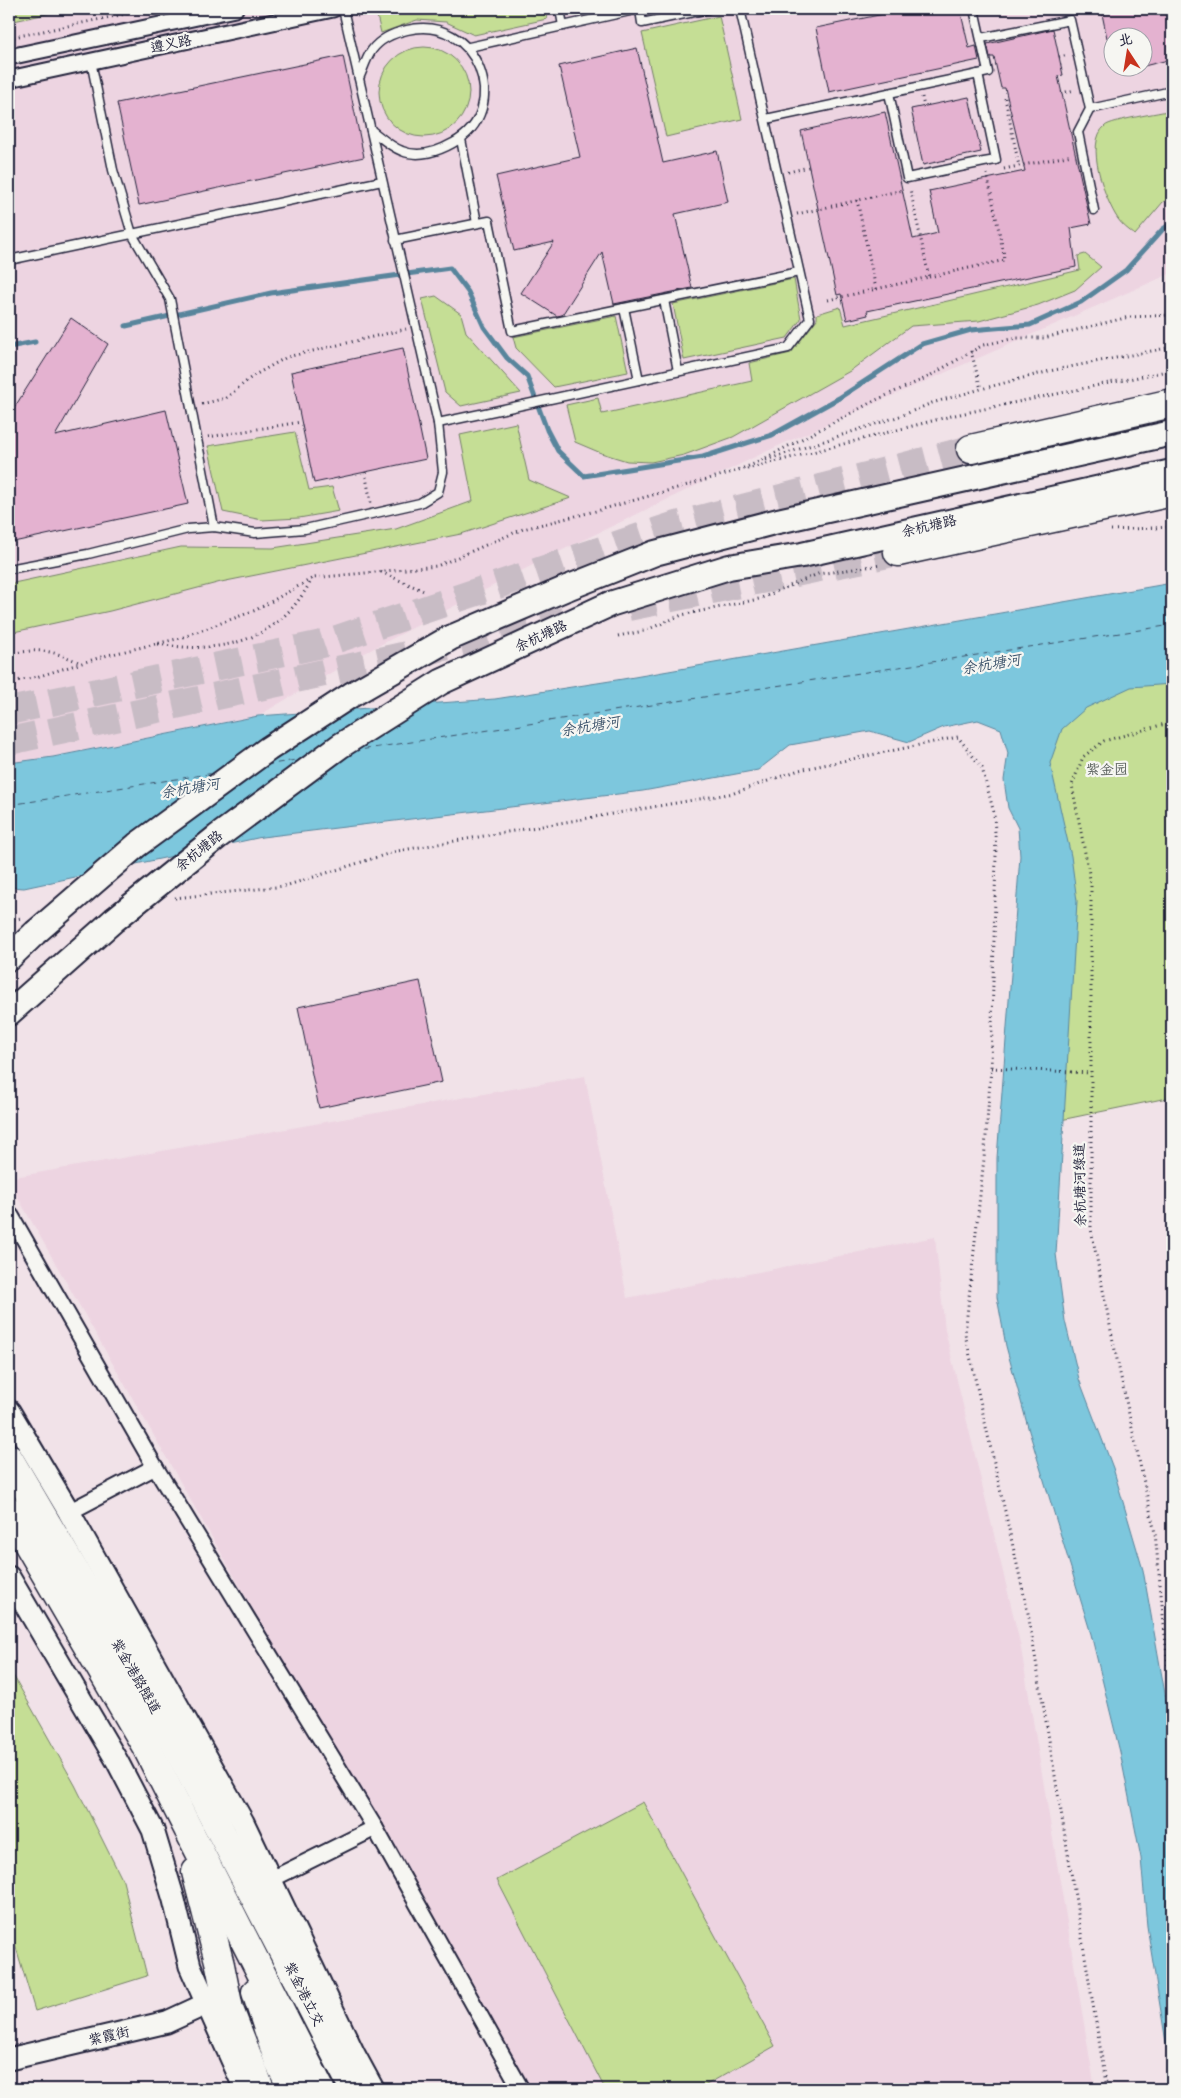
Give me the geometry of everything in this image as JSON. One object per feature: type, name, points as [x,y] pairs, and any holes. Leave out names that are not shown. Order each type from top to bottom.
[{"type":"highway","points":[[971,449],[1172,403]]},
{"type":"highway","points":[[898,552],[1172,492]]},
{"type":"highway","name":"紫金港路隧道","points":[[9,1459],[174,1741],[263,1888]]},
{"type":"highway","name":"紫金港路隧道","points":[[9,1511],[146,1746],[229,1910]]},
{"type":"highway","points":[[182,1817],[220,1965],[228,2009],[260,2089]]},
{"type":"highway","name":"紫金港立交","points":[[263,1888],[354,2089]]},
{"type":"highway","points":[[229,1910],[279,2062],[293,2089]]},
{"type":"highway","name":"紫金港立交","points":[[229,1910],[320,2089]]},
{"type":"highway","points":[[220,1965],[273,2089]]},
{"type":"main road","points":[[9,958],[32,925],[268,748],[351,695],[450,638],[566,588],[655,553],[778,520],[1172,433]]},
{"type":"main road","name":"余杭塘路","points":[[9,1013],[114,920],[217,837],[348,741],[441,682],[610,604],[729,567],[802,555],[1172,472]]},
{"type":"main road","points":[[9,1411],[69,1512],[243,1822],[263,1888],[373,2089]]},
{"type":"main road","points":[[9,1577],[117,1761],[152,1830],[174,1900],[190,1966],[245,2089]]},
{"type":"main road","name":"紫霞街","points":[[9,2060],[167,2022],[206,2004]]},
{"type":"street","name":"遵义路","points":[[9,57],[235,9]]},
{"type":"street","name":"遵义路","points":[[9,78],[333,9]]},
{"type":"street","points":[[11,1216],[155,1467],[375,1828],[521,2089]]},
{"type":"street","points":[[69,1512],[155,1467]]},
{"type":"street","points":[[263,1888],[375,1828]]},
{"type":"lane","points":[[9,569],[88,554],[188,529],[214,526],[255,533],[306,529],[420,503],[438,492],[443,472],[438,423],[398,256],[343,9]]},
{"type":"lane","points":[[560,9],[563,26]]},
{"type":"lane","points":[[469,47],[639,9],[642,23],[708,9]]},
{"type":"lane","points":[[438,423],[788,348],[810,318],[740,9]]},
{"type":"lane","points":[[766,119],[988,72],[974,9]]},
{"type":"lane","points":[[981,38],[1070,20],[1090,109],[1078,132],[1094,210]]},
{"type":"lane","points":[[359,78],[372,50],[393,33],[420,26],[446,32],[469,47],[484,76],[483,109],[465,137],[436,153],[403,152],[370,130]]},
{"type":"lane","points":[[91,61],[113,170],[132,234],[170,299],[214,526]]},
{"type":"lane","points":[[889,93],[907,178],[996,160],[978,74]]},
{"type":"lane","points":[[1090,109],[1172,91]]},
{"type":"lane","points":[[460,139],[477,223]]},
{"type":"lane","points":[[9,260],[382,180]]},
{"type":"lane","points":[[395,240],[489,221],[512,331],[799,272]]},
{"type":"lane","points":[[664,300],[678,371]]},
{"type":"lane","points":[[624,308],[639,380]]},
{"type":"path","points":[[9,38],[141,11]]},
{"type":"path","points":[[1004,98],[1008,105],[1019,166]]},
{"type":"path","points":[[1003,170],[1082,153]]},
{"type":"path","points":[[828,300],[1005,260],[984,162]]},
{"type":"path","points":[[778,174],[809,167]]},
{"type":"path","points":[[987,173],[995,171]]},
{"type":"path","points":[[787,217],[911,189],[929,277]]},
{"type":"path","points":[[857,200],[876,289]]},
{"type":"path","points":[[754,464],[876,400],[926,378],[983,345],[1016,338],[1044,338],[1129,317],[1172,315]]},
{"type":"path","points":[[191,407],[226,398],[253,376],[288,357],[394,330],[415,328]]},
{"type":"path","points":[[733,472],[903,415],[932,403],[981,389],[1054,370],[1172,347]]},
{"type":"path","points":[[971,351],[981,389]]},
{"type":"path","points":[[9,682],[33,678],[82,663],[181,638],[256,610],[313,578],[437,566],[523,529],[600,510],[733,472],[955,416],[1172,370]]},
{"type":"path","points":[[198,438],[301,422]]},
{"type":"path","points":[[365,472],[373,514]]},
{"type":"path","points":[[380,572],[426,592]]},
{"type":"path","points":[[155,644],[186,649],[218,647],[257,635],[282,621],[303,597],[313,578]]},
{"type":"path","points":[[9,654],[36,650],[52,651],[82,663]]},
{"type":"path","name":"余杭塘河绿道","points":[[1172,722],[1104,741],[1083,757],[1072,785],[1091,884],[1091,1228],[1113,1341],[1155,1533],[1172,1706]]},
{"type":"path","points":[[174,898],[285,886],[397,851],[734,793],[799,770],[958,737],[982,768],[994,813],[996,853],[991,1068],[985,1149],[965,1334],[1028,1613],[1108,2089]]},
{"type":"path","points":[[9,920],[32,925]]},
{"type":"path","points":[[991,1068],[1091,1074]]},
{"type":"shaded area","points":[[9,9],[1172,9],[1172,273],[780,445],[544,559],[361,655],[258,716],[53,757],[9,763]]},
{"type":"shaded area","points":[[585,1076],[627,1298],[935,1237],[945,1330],[1020,1643],[1095,2089],[527,2089],[9,1182],[9,1178]]},
{"type":"green space","points":[[9,9],[70,9],[9,22]]},
{"type":"green space","points":[[411,9],[545,9],[547,19],[474,35],[446,22],[417,20],[381,33],[377,16]]},
{"type":"green space","points":[[719,16],[742,119],[666,137],[642,33]]},
{"type":"green space","points":[[424,47],[441,51],[456,60],[465,75],[469,92],[465,109],[456,124],[441,133],[424,137],[407,133],[392,124],[383,109],[379,92],[383,75],[392,60],[407,51]]},
{"type":"green space","points":[[1172,110],[1172,197],[1163,202],[1135,235],[1118,219],[1103,186],[1096,158],[1096,145],[1099,134],[1109,124]]},
{"type":"green space","points":[[1085,254],[1101,267],[1075,290],[1038,305],[979,321],[911,326],[850,371],[733,437],[684,455],[651,462],[627,461],[575,442],[566,405],[598,398],[602,414],[752,381],[749,363],[791,353],[817,319],[817,314],[840,307],[845,325],[1080,270],[1078,256]]},
{"type":"green space","points":[[794,279],[801,319],[787,338],[684,360],[673,304]]},
{"type":"green space","points":[[436,296],[461,314],[466,332],[521,393],[461,406],[445,392],[422,299]]},
{"type":"green space","points":[[616,316],[628,372],[554,387],[516,348],[513,337]]},
{"type":"green space","points":[[516,423],[529,480],[571,498],[461,534],[221,582],[110,611],[9,633],[9,584],[181,547],[273,548],[396,529],[473,501],[460,435]]},
{"type":"green space","points":[[295,432],[309,490],[332,487],[339,511],[299,518],[262,520],[223,512],[208,446]]},
{"type":"green space","name":"紫金园","points":[[1172,664],[1172,1097],[1051,1122],[1040,754],[1066,680]]},
{"type":"green space","points":[[9,1668],[75,1785],[123,1881],[147,1976],[35,2011],[9,1924]]},
{"type":"green space","points":[[643,1802],[775,2046],[699,2089],[605,2089],[497,1880]]},
{"type":"water","name":"余杭塘河","points":[[1172,583],[1172,684],[1131,687],[1086,708],[1062,729],[1050,763],[1071,856],[1077,901],[1056,1254],[1065,1321],[1079,1379],[1113,1468],[1143,1570],[1172,1733],[1172,2079],[1147,1926],[1141,1858],[1120,1752],[1091,1634],[1029,1431],[1006,1346],[997,1297],[997,1158],[1020,856],[1018,828],[1008,808],[1004,780],[1008,753],[1001,729],[978,720],[944,727],[909,742],[870,731],[790,745],[758,770],[643,791],[262,837],[24,888],[9,887],[9,763],[53,757],[258,716],[495,699],[623,679]]},
{"type":"building","points":[[908,9],[960,9],[969,48],[976,46],[979,60],[829,92],[816,28]]},
{"type":"building","points":[[1101,9],[1172,9],[1172,59],[1154,64],[1154,28],[1105,28]]},
{"type":"building","points":[[1053,29],[1063,75],[1058,76],[1091,224],[1071,228],[1076,267],[867,311],[868,315],[847,320],[841,294],[837,295],[801,131],[885,112],[913,239],[938,233],[929,191],[1025,171],[1005,88],[1001,88],[994,57],[990,57],[987,44]]},
{"type":"building","points":[[637,48],[663,163],[717,151],[728,202],[675,214],[692,288],[614,304],[602,252],[562,315],[557,316],[521,293],[554,242],[514,251],[496,176],[580,157],[559,66]]},
{"type":"building","points":[[343,56],[364,157],[139,205],[117,103]]},
{"type":"building","points":[[969,97],[981,152],[923,165],[911,109]]},
{"type":"building","points":[[71,318],[108,344],[55,436],[166,410],[188,504],[9,543],[9,416]]},
{"type":"building","points":[[403,348],[426,459],[314,483],[291,372]]},
{"type":"building","points":[[420,981],[442,1082],[319,1108],[298,1007]]},
{"type":"waterway","points":[[126,326],[271,293],[450,268],[468,292],[484,327],[507,358],[527,376],[547,430],[558,451],[584,476],[703,457],[772,435],[839,398],[922,344],[971,330],[1030,325],[1081,302],[1126,270],[1163,229],[1172,223]]},
{"type":"waterway","points":[[9,347],[35,342]]},
{"type":"ferry route","points":[[353,751],[1172,625]]},
{"type":"ferry route","points":[[266,765],[302,759]]},
{"type":"ferry route","points":[[9,805],[215,773]]},
{"type":"tunnel","points":[[9,711],[322,644],[673,526],[971,449]]},
{"type":"tunnel","points":[[628,607],[898,552]]},
{"type":"tunnel","points":[[9,741],[564,621]]}]
